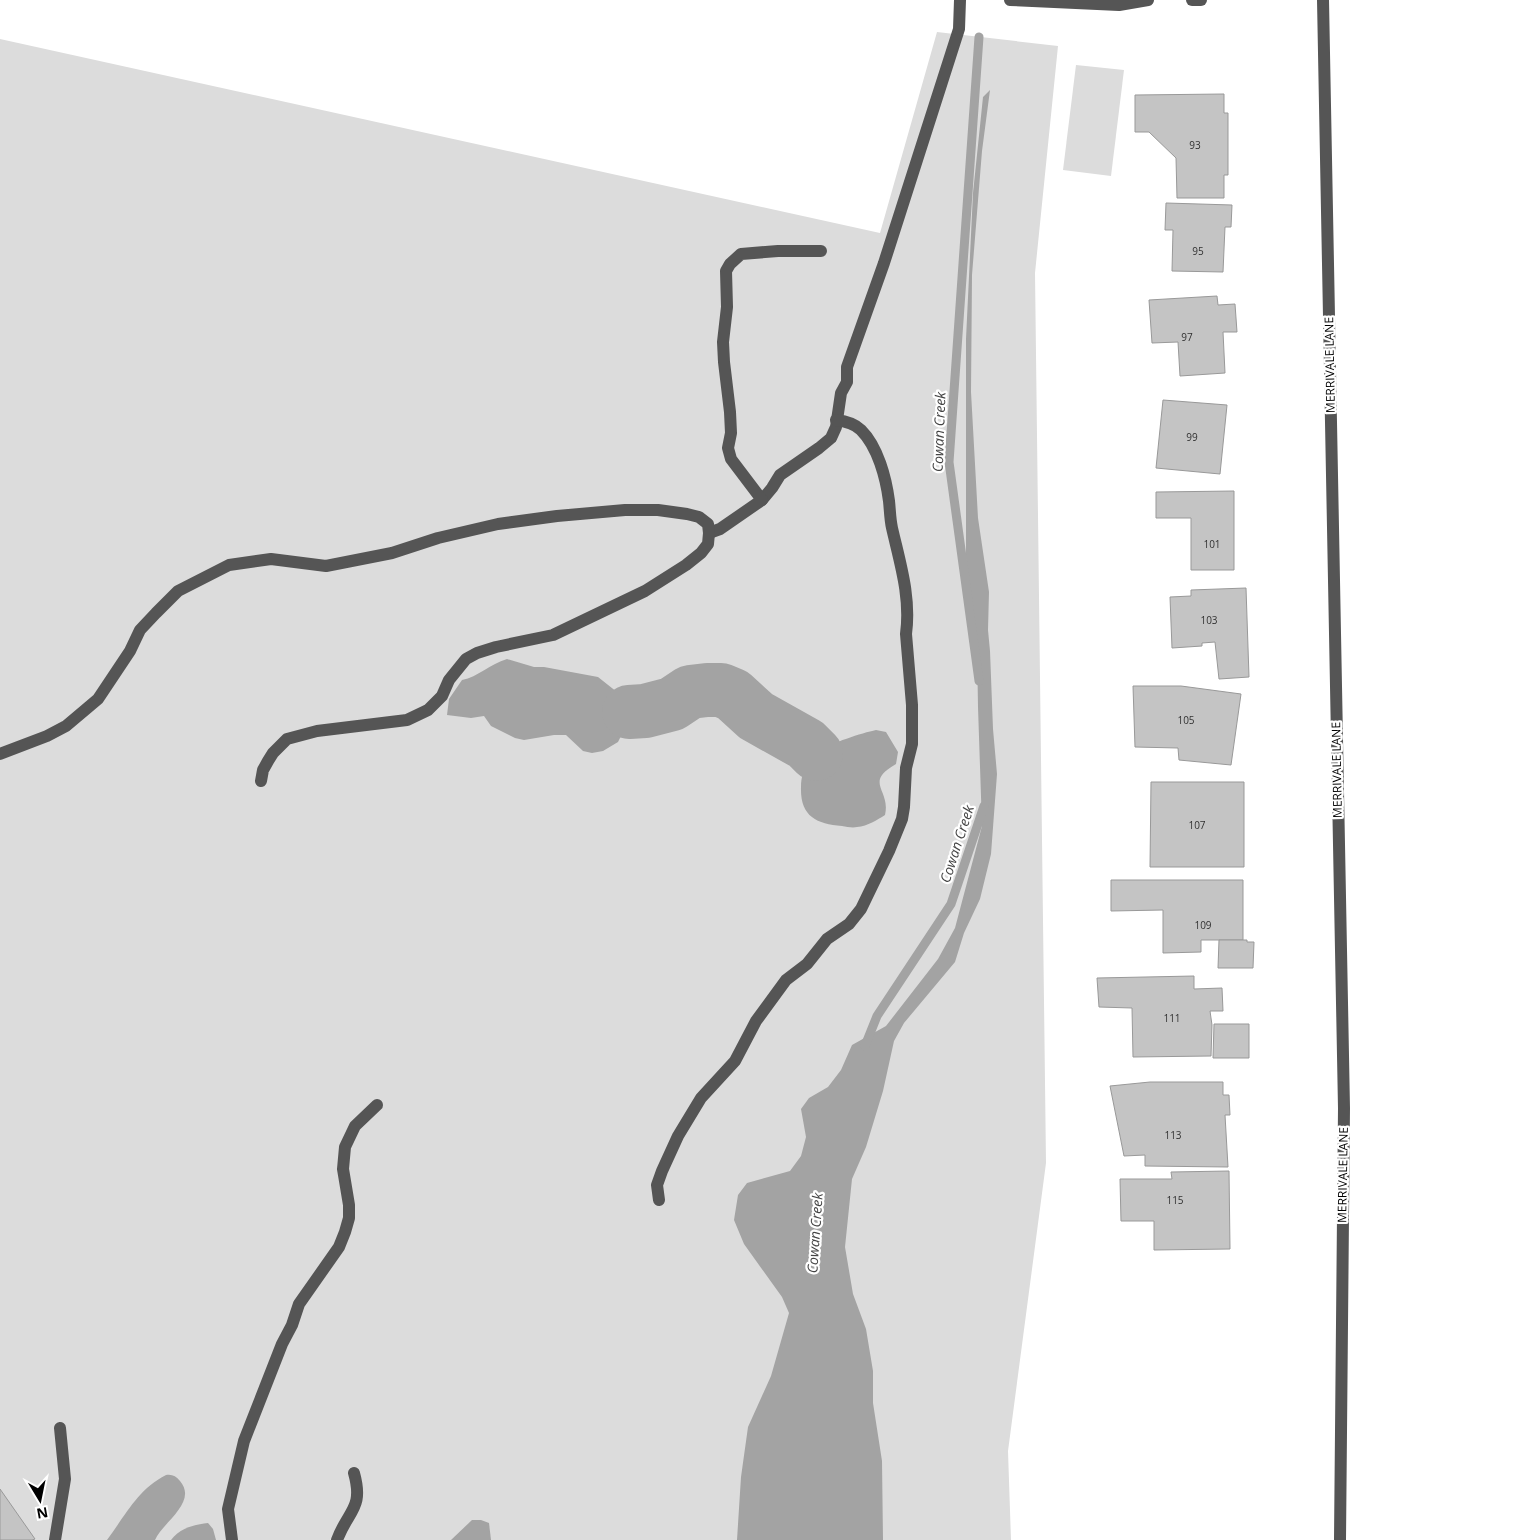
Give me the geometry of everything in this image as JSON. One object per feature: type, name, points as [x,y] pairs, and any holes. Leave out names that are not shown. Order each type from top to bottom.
[{"type":"street","points":[[709,533],[720,529],[762,500],[780,475],[820,448],[831,438],[841,393],[847,382],[847,366],[884,263],[959,28],[960,0]]},
{"type":"street","points":[[1010,0],[1119,5],[1148,0]]},
{"type":"street","points":[[1192,0],[1201,0]]},
{"type":"street","name":"MERRIVALE LANE","points":[[1323,0],[1344,1108],[1340,1540]]},
{"type":"street","points":[[762,500],[731,459],[728,448],[731,433],[723,342],[727,307],[726,271],[730,264],[741,254],[778,250],[821,250]]},
{"type":"street","points":[[659,1200],[657,1185],[662,1171],[678,1136],[701,1098],[735,1061],[756,1021],[786,980],[807,964],[827,939],[849,924],[861,910],[902,819],[906,768],[912,744],[913,723],[906,634],[908,620],[905,581],[891,526],[889,501],[884,479],[873,447],[860,429],[846,421],[836,420]]},
{"type":"street","points":[[0,754],[47,736],[66,726],[98,700],[130,651],[140,630],[156,613],[178,591],[196,580],[229,565],[271,560],[326,566],[392,553],[438,538],[507,523],[625,510],[658,510],[687,514],[699,517],[708,524],[708,544],[701,553],[686,566],[644,592],[553,635],[477,653],[466,659],[450,680],[442,696],[428,710],[407,720],[361,727],[336,728],[300,734],[287,739],[273,753],[263,770],[261,781]]},
{"type":"street","points":[[232,1540],[228,1509],[244,1441],[299,1304],[339,1247],[345,1232],[349,1218],[349,1204],[343,1169],[345,1147],[355,1126],[377,1105]]},
{"type":"street","points":[[54,1540],[66,1479],[60,1428]]},
{"type":"street","points":[[337,1540],[357,1504],[358,1492],[354,1473]]},
{"type":"shaded area","points":[[937,32],[1058,46],[1035,273],[1046,1163],[1008,1451],[1011,1540],[0,1540],[0,39],[880,233]]},
{"type":"shaded area","points":[[1076,65],[1124,70],[1111,176],[1063,170]]},
{"type":"water","points":[[990,90],[982,151],[972,275],[971,392],[978,518],[989,592],[988,630],[997,774],[991,854],[980,899],[964,933],[955,962],[904,1023],[894,1041],[883,1091],[866,1147],[852,1179],[845,1247],[853,1294],[866,1329],[873,1371],[873,1403],[882,1461],[883,1540],[737,1540],[741,1477],[748,1427],[771,1376],[789,1313],[782,1297],[744,1244],[734,1220],[738,1195],[747,1183],[790,1171],[801,1156],[806,1137],[801,1109],[809,1098],[828,1087],[841,1070],[852,1045],[886,1026],[938,959],[955,928],[982,826],[977,647],[966,558],[966,339],[973,193],[983,97]]},
{"type":"water","points":[[507,659],[534,667],[544,667],[598,677],[622,696],[628,722],[618,742],[603,751],[592,753],[583,751],[566,735],[524,740],[515,738],[491,726],[484,716],[471,718],[447,715],[449,699],[462,680]]},
{"type":"water","points":[[876,730],[886,732],[898,752],[896,764],[881,776],[880,787],[885,799],[885,815],[869,824],[854,827],[824,823],[811,817],[803,805],[801,797],[802,776],[808,763],[824,748]]},
{"type":"water","points":[[166,1475],[172,1475],[178,1479],[184,1489],[185,1497],[177,1512],[155,1540],[107,1540],[140,1495]]},
{"type":"water","points":[[472,1520],[481,1520],[489,1523],[491,1540],[451,1540]]},
{"type":"water","points":[[208,1523],[213,1529],[216,1540],[171,1540],[187,1528]]},
{"type":"building","points":[[1224,94],[1224,113],[1228,113],[1228,175],[1224,175],[1224,198],[1177,198],[1176,158],[1149,132],[1135,132],[1135,95]]},
{"type":"building","points":[[1166,203],[1232,205],[1231,227],[1225,227],[1223,272],[1172,271],[1173,230],[1165,230]]},
{"type":"building","points":[[1217,296],[1218,305],[1235,304],[1237,332],[1223,332],[1225,373],[1180,376],[1178,342],[1152,343],[1149,300]]},
{"type":"building","points":[[1163,400],[1227,405],[1220,474],[1156,468]]},
{"type":"building","points":[[1234,491],[1234,570],[1191,570],[1191,518],[1156,518],[1156,492]]},
{"type":"building","points":[[1246,588],[1249,677],[1219,679],[1215,642],[1202,643],[1202,646],[1172,648],[1170,597],[1191,596],[1191,590]]},
{"type":"building","points":[[1133,686],[1181,686],[1241,694],[1231,765],[1179,760],[1178,748],[1135,747]]},
{"type":"building","points":[[1151,782],[1244,782],[1244,867],[1150,867]]},
{"type":"building","points":[[1111,880],[1243,880],[1243,940],[1201,940],[1201,952],[1163,953],[1163,910],[1111,911]]},
{"type":"building","points":[[1219,940],[1247,940],[1247,942],[1254,942],[1253,968],[1218,968]]},
{"type":"building","points":[[1194,976],[1194,989],[1222,988],[1223,1011],[1210,1011],[1212,1025],[1211,1056],[1133,1057],[1132,1008],[1099,1007],[1097,978]]},
{"type":"building","points":[[1214,1024],[1249,1024],[1249,1058],[1213,1058]]},
{"type":"building","points":[[1150,1082],[1223,1082],[1223,1095],[1229,1095],[1230,1115],[1225,1115],[1228,1167],[1145,1166],[1145,1155],[1124,1156],[1110,1086]]},
{"type":"building","points":[[1229,1171],[1230,1249],[1154,1250],[1154,1221],[1121,1221],[1120,1179],[1172,1179],[1171,1172]]},
{"type":"building","points":[[0,1489],[35,1539],[0,1540]]},
{"type":"waterway","name":"Cowan Creek","points":[[979,37],[949,462],[979,681]]},
{"type":"waterway","points":[[629,712],[645,711],[672,704],[690,692],[721,690],[733,695],[756,716],[806,744],[816,754]]},
{"type":"waterway","name":"Cowan Creek","points":[[865,1046],[877,1016],[951,904],[984,806]]}]
